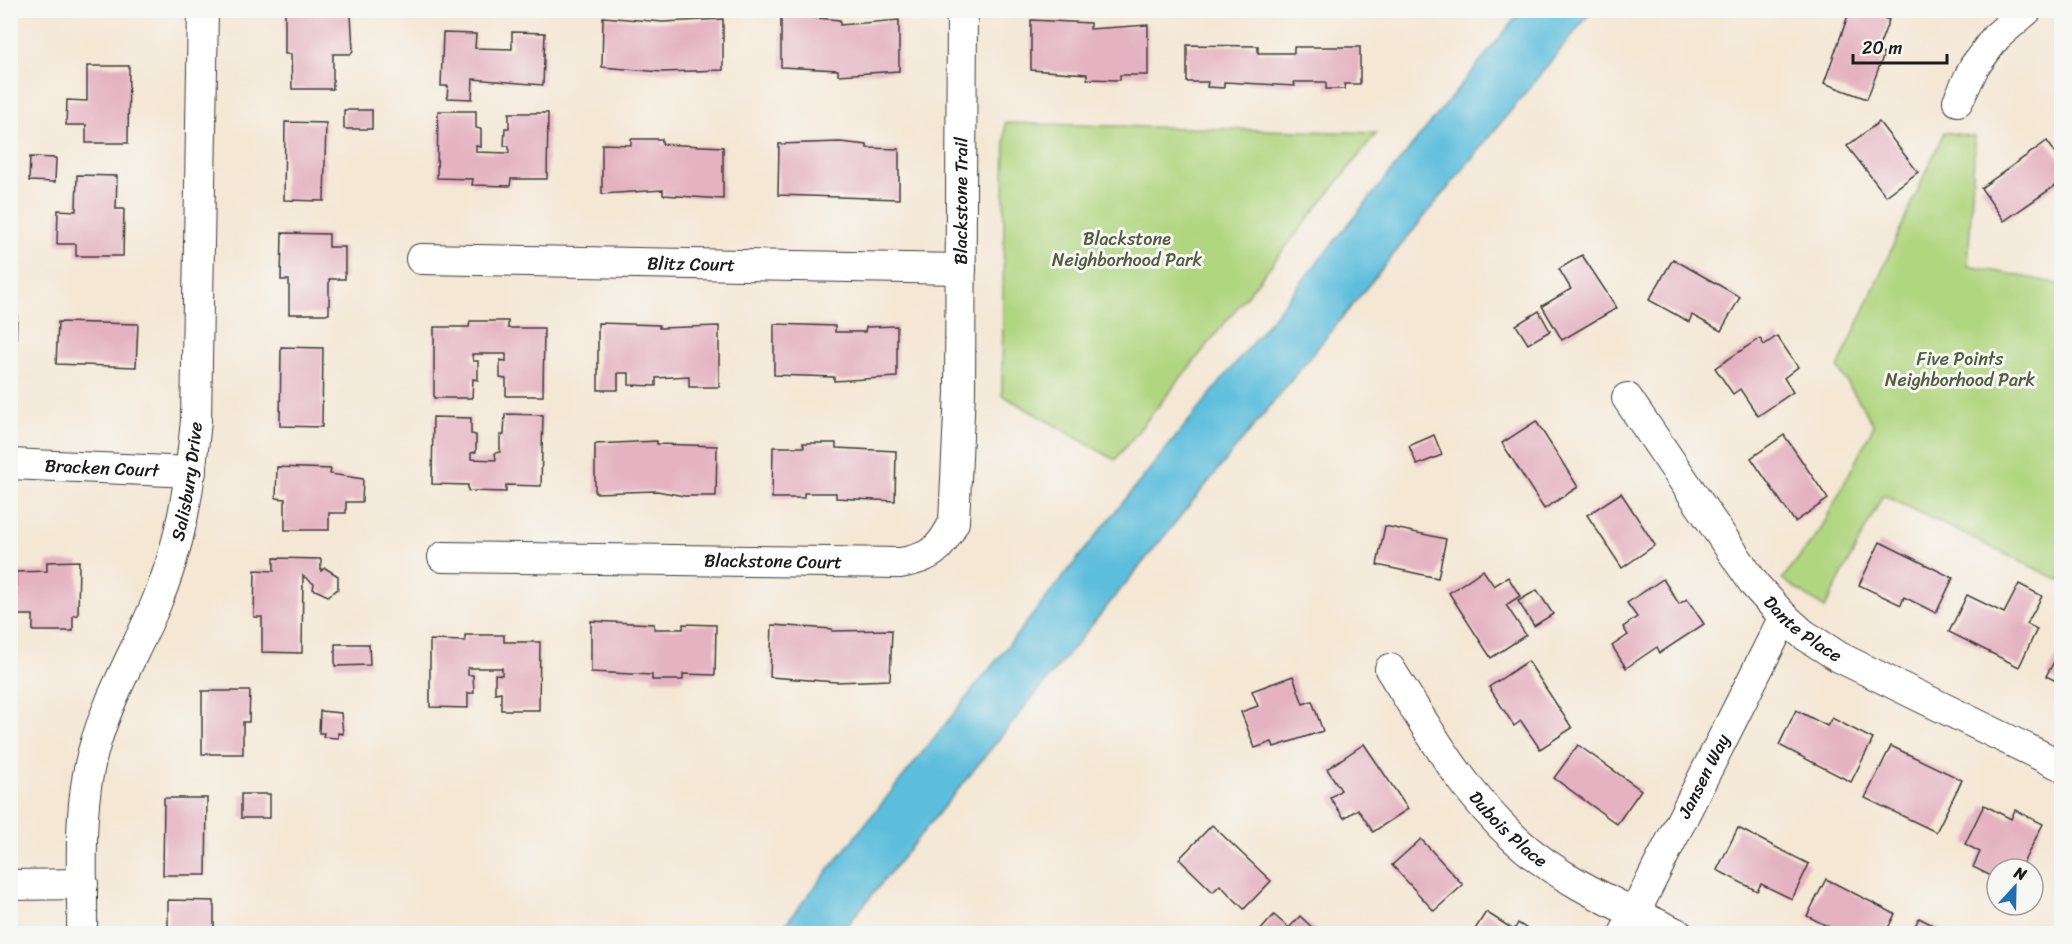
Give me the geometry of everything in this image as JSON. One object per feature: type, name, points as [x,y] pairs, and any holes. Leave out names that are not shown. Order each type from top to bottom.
[{"type":"street","name":"Salisbury Drive","points":[[82,933],[83,807],[93,753],[110,702],[156,605],[173,557],[191,472],[196,420],[203,10]]},
{"type":"street","name":"Blackstone Trail","points":[[960,392],[962,10]]},
{"type":"street","points":[[1958,100],[1974,67],[1996,37],[2027,10]]},
{"type":"street","name":"Blitz Court","points":[[421,259],[961,269]]},
{"type":"street","name":"Blackstone Court","points":[[443,557],[900,563],[920,560],[934,552],[945,540],[954,522],[960,392]]},
{"type":"street","name":"Dante Place","points":[[1627,398],[1755,585],[1803,634],[1839,657],[2061,766]]},
{"type":"street","name":"Bracken Court","points":[[10,464],[191,472]]},
{"type":"street","name":"Jansen Way","points":[[1629,923],[1784,617]]},
{"type":"street","name":"Dubois Place","points":[[1390,669],[1479,803],[1517,841],[1629,923],[1678,933]]},
{"type":"street","points":[[10,885],[82,884]]},
{"type":"green space","name":"Blackstone Neighborhood Park","points":[[1005,123],[1377,133],[1115,460],[1002,395]]},
{"type":"green space","name":"Five Points Neighborhood Park","points":[[1944,132],[1975,137],[1968,266],[2061,284],[2061,581],[1883,495],[1825,608],[1782,579],[1820,531],[1874,425],[1838,368]]},
{"type":"water","points":[[1522,10],[1592,11],[841,933],[778,933],[1115,512]]},
{"type":"building","points":[[285,10],[333,10],[333,15],[351,15],[353,50],[351,54],[333,54],[333,89],[292,89],[291,54],[285,54]]},
{"type":"building","points":[[1850,10],[1863,10],[1889,20],[1877,52],[1884,54],[1867,99],[1824,83]]},
{"type":"building","points":[[781,15],[840,20],[840,25],[899,20],[899,71],[838,75],[838,70],[781,67]]},
{"type":"building","points":[[603,17],[663,22],[723,19],[723,70],[662,72],[602,67]]},
{"type":"building","points":[[1031,20],[1090,23],[1090,29],[1148,25],[1148,75],[1120,75],[1120,80],[1087,79],[1087,74],[1031,70]]},
{"type":"building","points":[[512,32],[545,33],[543,85],[473,79],[472,99],[447,98],[448,86],[441,86],[443,33],[476,34],[475,48],[512,49]]},
{"type":"building","points":[[1187,45],[1258,46],[1258,53],[1294,53],[1294,47],[1360,47],[1360,84],[1344,84],[1345,89],[1326,89],[1326,82],[1294,82],[1295,86],[1224,82],[1224,88],[1207,87],[1208,82],[1187,82]]},
{"type":"building","points":[[87,66],[129,66],[128,143],[86,143],[86,125],[66,125],[67,100],[87,101]]},
{"type":"building","points":[[344,110],[372,110],[372,129],[344,129]]},
{"type":"building","points":[[438,111],[476,111],[476,128],[481,129],[481,147],[476,146],[476,152],[509,153],[509,146],[504,146],[505,128],[509,128],[509,113],[548,113],[547,179],[511,179],[510,186],[472,185],[473,179],[437,178]]},
{"type":"building","points":[[285,122],[326,123],[324,201],[284,200]]},
{"type":"building","points":[[1879,122],[1918,172],[1886,196],[1847,146]]},
{"type":"building","points":[[631,139],[662,139],[662,144],[723,147],[723,199],[663,195],[663,190],[602,194],[602,144],[631,145]]},
{"type":"building","points":[[2047,141],[2062,162],[2062,181],[2004,221],[1981,188]]},
{"type":"building","points":[[840,142],[867,145],[867,148],[899,149],[899,199],[778,195],[779,144]]},
{"type":"building","points":[[30,157],[56,158],[55,182],[29,181]]},
{"type":"building","points":[[77,175],[117,176],[116,209],[124,209],[123,256],[76,256],[76,244],[57,244],[58,210],[76,211]]},
{"type":"building","points":[[282,233],[329,234],[329,247],[345,247],[345,279],[329,279],[329,314],[289,314],[289,280],[281,280]]},
{"type":"building","points":[[1582,255],[1617,308],[1562,340],[1542,306],[1571,289],[1559,269]]},
{"type":"building","points":[[1673,259],[1740,297],[1721,331],[1692,315],[1689,322],[1649,300]]},
{"type":"building","points":[[10,305],[17,306],[16,346],[10,346]]},
{"type":"building","points":[[1539,311],[1550,331],[1528,344],[1516,325]]},
{"type":"building","points":[[470,321],[508,321],[508,328],[544,328],[543,396],[506,396],[506,379],[500,378],[500,360],[506,361],[506,354],[472,354],[473,361],[478,361],[478,380],[473,379],[472,398],[434,398],[434,327],[469,327]]},
{"type":"building","points":[[58,322],[138,324],[136,367],[56,364]]},
{"type":"building","points":[[598,323],[659,325],[659,328],[719,326],[719,387],[689,387],[689,376],[656,378],[656,386],[629,385],[629,373],[618,373],[618,390],[598,390]]},
{"type":"building","points":[[774,324],[835,326],[835,332],[865,332],[866,327],[897,326],[897,377],[834,381],[834,377],[774,375]]},
{"type":"building","points":[[1777,336],[1798,367],[1784,378],[1793,392],[1758,416],[1740,389],[1733,394],[1715,368],[1760,338],[1764,345]]},
{"type":"building","points":[[281,347],[323,348],[322,427],[280,426]]},
{"type":"building","points":[[505,414],[543,415],[541,486],[506,485],[506,492],[468,491],[468,485],[432,484],[433,417],[471,418],[471,434],[476,435],[476,452],[471,453],[471,459],[496,460],[495,453],[500,452],[500,435],[504,435]]},
{"type":"building","points":[[1536,421],[1578,487],[1544,509],[1502,443]]},
{"type":"building","points":[[1434,435],[1442,455],[1417,465],[1409,446]]},
{"type":"building","points":[[1784,435],[1828,499],[1795,522],[1751,458]]},
{"type":"building","points":[[657,441],[657,444],[717,446],[716,496],[684,496],[657,491],[595,493],[595,444]]},
{"type":"building","points":[[803,443],[836,443],[836,448],[896,451],[895,501],[836,498],[836,493],[804,493],[804,498],[772,498],[773,447],[804,447]]},
{"type":"building","points":[[277,467],[331,469],[330,474],[363,479],[362,502],[346,502],[346,513],[329,513],[329,530],[285,530],[285,499],[276,498]]},
{"type":"building","points":[[1621,493],[1655,545],[1622,568],[1587,515]]},
{"type":"building","points":[[1385,526],[1446,539],[1438,578],[1377,565]]},
{"type":"building","points":[[1880,542],[1953,578],[1936,613],[1904,597],[1901,605],[1859,585]]},
{"type":"building","points":[[274,558],[321,559],[321,571],[325,568],[338,576],[338,589],[328,596],[313,589],[314,584],[303,576],[302,653],[262,652],[262,617],[254,617],[255,570],[274,571]]},
{"type":"building","points":[[79,561],[78,615],[73,615],[73,631],[33,631],[33,615],[17,615],[16,572],[47,571],[47,562]]},
{"type":"building","points":[[1483,570],[1494,586],[1508,577],[1520,596],[1506,605],[1526,635],[1491,658],[1449,593]]},
{"type":"building","points":[[1663,579],[1679,604],[1687,599],[1704,624],[1660,653],[1657,647],[1626,668],[1612,646],[1628,635],[1623,627],[1637,617],[1627,603]]},
{"type":"building","points":[[2019,584],[2042,596],[2027,624],[2037,629],[2019,667],[1949,632],[1967,595],[2004,613]]},
{"type":"building","points":[[1537,590],[1553,614],[1534,626],[1518,601]]},
{"type":"building","points":[[591,621],[654,624],[654,629],[683,629],[683,624],[716,625],[715,675],[683,674],[683,680],[652,680],[652,675],[591,672]]},
{"type":"building","points":[[772,625],[832,629],[832,631],[892,630],[890,680],[836,682],[770,677]]},
{"type":"building","points":[[465,635],[504,635],[504,642],[540,642],[539,710],[501,710],[501,692],[495,693],[495,674],[502,675],[502,668],[468,668],[468,675],[473,675],[474,693],[468,693],[468,708],[430,707],[430,640],[465,641]]},
{"type":"building","points":[[335,644],[369,644],[370,665],[335,666]]},
{"type":"building","points":[[2062,648],[2062,684],[2046,676]]},
{"type":"building","points":[[1528,661],[1572,728],[1540,749],[1521,721],[1514,726],[1489,687]]},
{"type":"building","points":[[1293,676],[1303,704],[1312,701],[1323,731],[1274,747],[1272,742],[1255,748],[1241,712],[1258,706],[1252,691]]},
{"type":"building","points":[[202,691],[250,691],[249,722],[243,722],[243,754],[202,754]]},
{"type":"building","points":[[1796,710],[1827,726],[1832,718],[1873,739],[1851,782],[1779,745]]},
{"type":"building","points":[[320,711],[341,713],[343,734],[338,733],[338,738],[323,737],[324,733],[319,733]]},
{"type":"building","points":[[1364,744],[1408,809],[1373,832],[1358,809],[1344,818],[1330,798],[1341,790],[1327,769]]},
{"type":"building","points":[[1578,745],[1641,790],[1617,824],[1554,778]]},
{"type":"building","points":[[1891,746],[1962,780],[1936,832],[1865,798]]},
{"type":"building","points":[[241,794],[270,794],[270,818],[241,818]]},
{"type":"building","points":[[164,798],[207,798],[206,875],[163,875]]},
{"type":"building","points":[[1984,805],[2011,819],[2015,810],[2043,824],[2026,857],[1985,857],[1985,873],[1973,867],[1980,852],[1965,844]]},
{"type":"building","points":[[1212,825],[1271,881],[1244,909],[1220,885],[1213,892],[1179,859]]},
{"type":"building","points":[[1738,828],[1809,864],[1792,899],[1761,884],[1757,891],[1717,870]]},
{"type":"building","points":[[1421,839],[1463,885],[1434,911],[1392,865]]},
{"type":"building","points":[[1826,879],[1895,914],[1885,934],[1843,934],[1807,916]]},
{"type":"building","points":[[168,900],[214,901],[214,934],[168,934]]},
{"type":"building","points":[[1486,912],[1514,930],[1518,923],[1535,934],[1472,934]]},
{"type":"building","points":[[1274,915],[1289,928],[1300,916],[1317,932],[1315,934],[1257,934]]},
{"type":"building","points":[[1919,918],[1950,934],[1911,934]]}]
